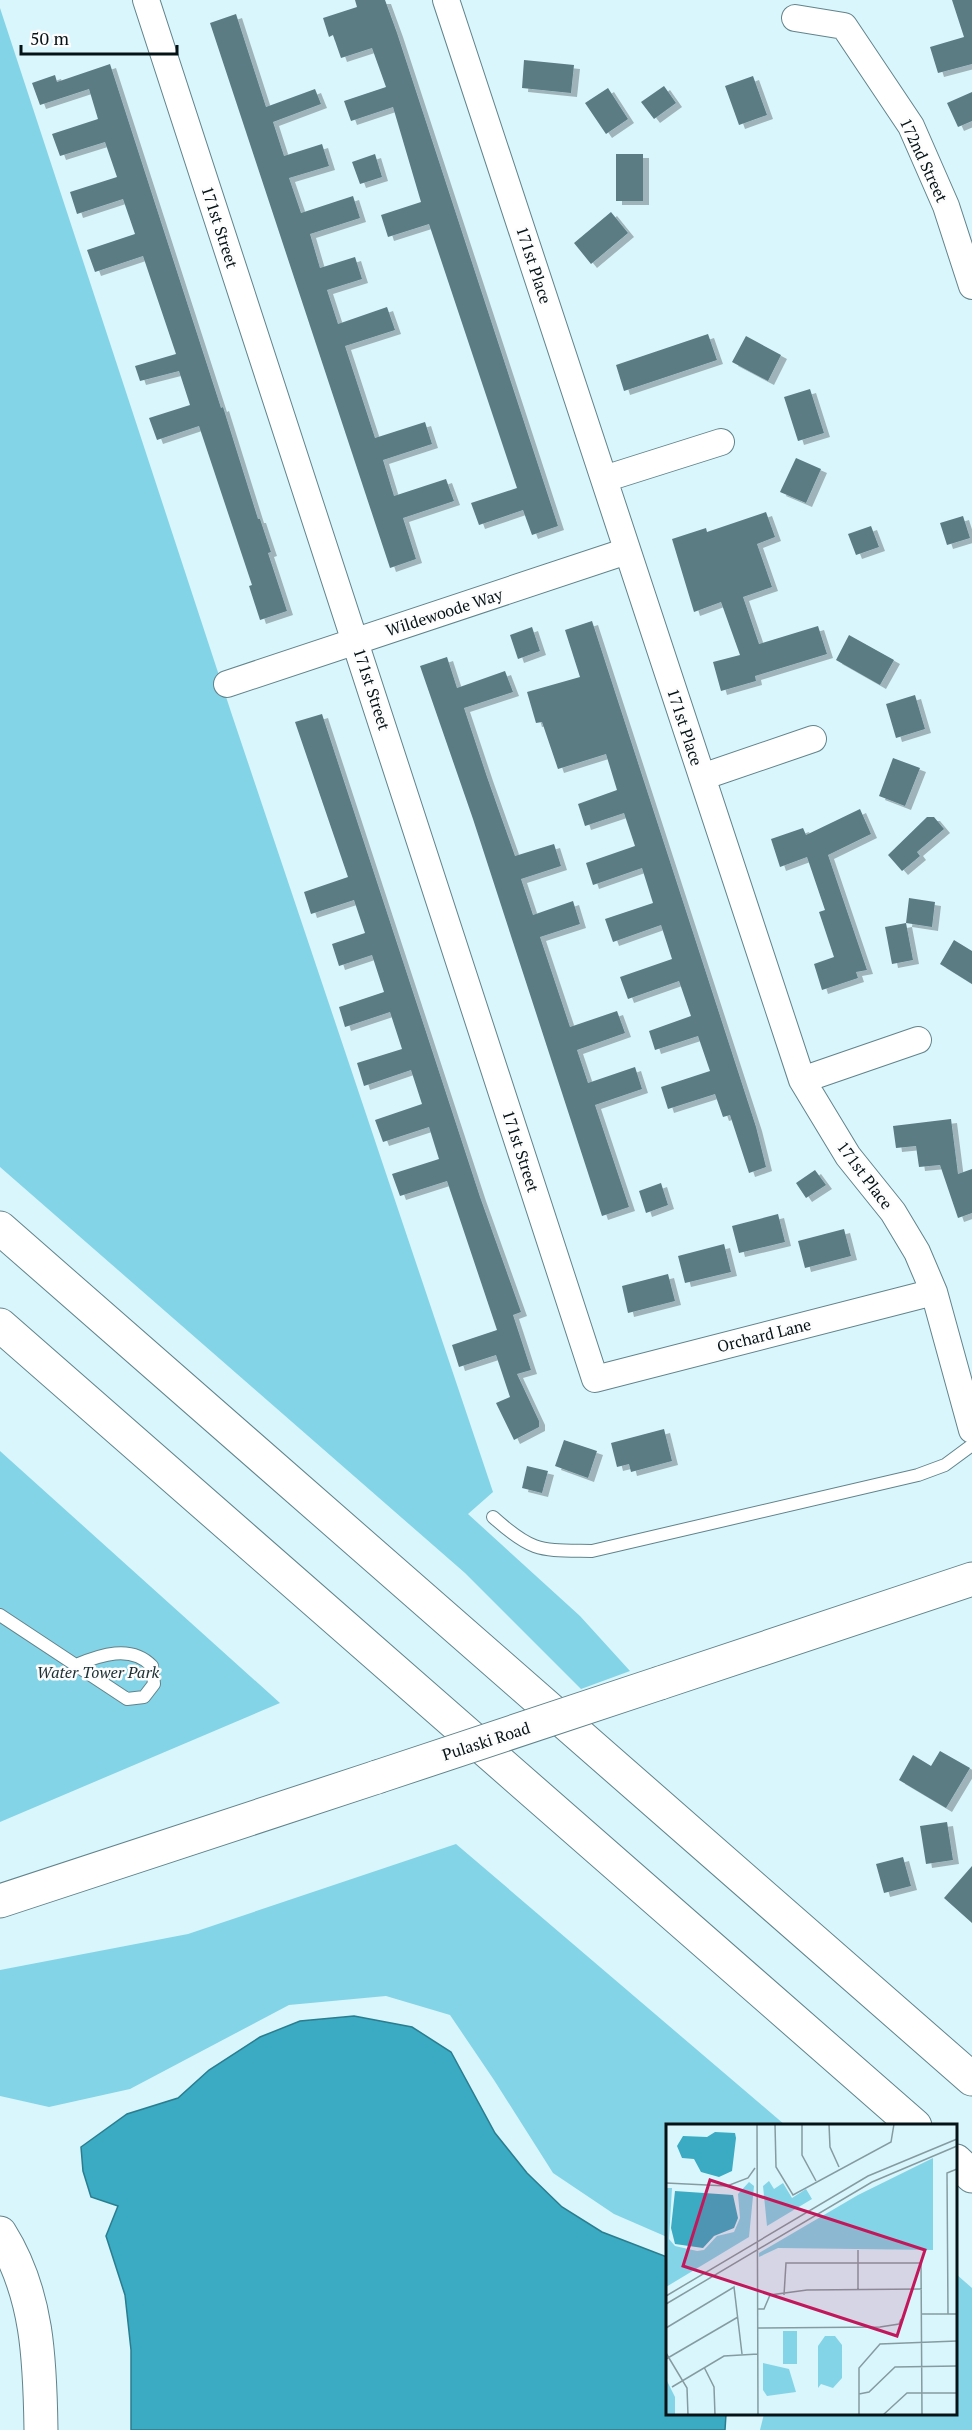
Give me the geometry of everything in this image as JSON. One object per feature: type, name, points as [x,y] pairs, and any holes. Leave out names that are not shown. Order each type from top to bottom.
[{"type":"main road","points":[[0,1228],[972,2079]]},
{"type":"main road","points":[[0,1325],[913,2124]]},
{"type":"main road","name":"Pulaski Road","points":[[0,1901],[972,1579]]},
{"type":"main road","points":[[957,2162],[972,2176]]},
{"type":"main road","points":[[0,2233],[21,2274],[32,2310],[38,2348],[40,2430]]},
{"type":"street","name":"171st Street","points":[[146,0],[595,1379]]},
{"type":"street","name":"171st Place","points":[[446,0],[802,1080],[848,1156],[893,1212],[917,1252],[934,1292],[972,1430]]},
{"type":"street","name":"172nd Street","points":[[795,18],[844,26],[858,46],[910,126],[946,206],[972,286]]},
{"type":"street","points":[[604,479],[721,442]]},
{"type":"street","name":"Wildewoode Way","points":[[227,684],[627,551]]},
{"type":"street","points":[[702,777],[813,739]]},
{"type":"street","points":[[802,1080],[918,1040]]},
{"type":"street","name":"Orchard Lane","points":[[595,1379],[934,1292]]},
{"type":"lane","points":[[493,1517],[520,1541],[544,1550],[592,1551],[918,1475],[945,1465],[972,1445]]},
{"type":"lane","points":[[0,1615],[127,1699],[138,1700],[144,1697],[154,1684],[152,1666],[135,1654],[120,1652],[76,1665]]},
{"type":"green space","points":[[0,8],[231,712],[493,1492],[468,1514],[580,1616],[630,1671],[581,1689],[465,1573],[0,1167]]},
{"type":"green space","name":"Water Tower Park","points":[[0,1451],[280,1703],[0,1822]]},
{"type":"green space","points":[[456,1844],[784,2124],[666,2124],[666,2237],[614,2214],[553,2173],[450,2015],[386,1996],[289,2005],[130,2089],[49,2107],[0,2096],[0,1970],[188,1934]]},
{"type":"green space","points":[[957,2275],[972,2288],[972,2430],[760,2430],[764,2415],[957,2415]]},
{"type":"shaded area","points":[[354,2016],[412,2027],[451,2052],[495,2133],[527,2173],[562,2207],[602,2232],[666,2257],[666,2415],[726,2415],[725,2430],[131,2430],[131,2350],[125,2295],[106,2236],[118,2206],[91,2197],[83,2171],[81,2147],[127,2114],[178,2098],[209,2070],[260,2037],[300,2021]]},
{"type":"building","points":[[355,0],[385,0],[558,526],[532,535],[523,510],[479,525],[471,503],[517,488],[429,224],[388,237],[381,215],[421,202],[393,107],[351,121],[344,101],[386,87],[372,48],[341,58],[333,35],[329,37],[323,18],[357,7]]},
{"type":"building","points":[[952,0],[972,0],[972,64],[938,73],[930,47],[964,37]]},
{"type":"building","points":[[236,14],[266,107],[315,89],[321,104],[273,122],[284,156],[322,144],[329,166],[289,178],[301,213],[353,196],[360,218],[310,234],[320,268],[355,257],[362,279],[327,290],[338,324],[387,307],[395,330],[345,346],[375,438],[425,422],[432,444],[383,460],[394,496],[446,479],[454,501],[403,518],[416,559],[390,568],[210,23]]},
{"type":"building","points":[[524,60],[574,65],[571,93],[522,88]]},
{"type":"building","points":[[110,64],[221,408],[223,407],[258,519],[260,519],[271,552],[268,553],[287,611],[260,620],[249,586],[252,585],[199,426],[157,440],[149,418],[190,405],[179,371],[140,381],[135,366],[176,354],[143,256],[95,272],[87,250],[135,234],[123,199],[77,214],[70,192],[117,177],[105,142],[60,156],[52,134],[98,119],[89,89],[40,105],[32,83],[55,75],[57,82]]},
{"type":"building","points":[[753,76],[767,115],[739,125],[725,86]]},
{"type":"building","points":[[664,86],[676,103],[654,119],[641,102]]},
{"type":"building","points":[[608,88],[628,119],[606,134],[585,103]]},
{"type":"building","points":[[972,92],[972,121],[958,127],[947,103]]},
{"type":"building","points":[[375,154],[382,177],[360,184],[352,162]]},
{"type":"building","points":[[616,154],[643,154],[643,201],[616,201]]},
{"type":"building","points":[[611,212],[628,233],[591,264],[574,243]]},
{"type":"building","points":[[708,334],[717,360],[624,391],[616,365]]},
{"type":"building","points":[[746,336],[781,355],[768,381],[732,362]]},
{"type":"building","points":[[810,389],[824,433],[798,441],[784,397]]},
{"type":"building","points":[[796,458],[821,469],[806,503],[780,492]]},
{"type":"building","points":[[766,512],[775,537],[757,544],[772,587],[743,597],[759,644],[818,626],[827,654],[755,676],[756,681],[721,691],[713,662],[740,655],[721,602],[694,612],[672,539],[706,528],[707,532]]},
{"type":"building","points":[[963,516],[970,538],[947,545],[940,523]]},
{"type":"building","points":[[871,526],[879,547],[856,555],[848,534]]},
{"type":"building","points":[[592,621],[756,1127],[766,1167],[749,1173],[730,1115],[723,1117],[715,1094],[668,1109],[661,1087],[710,1071],[698,1036],[655,1050],[649,1031],[691,1016],[679,981],[628,999],[620,977],[672,959],[661,925],[613,942],[605,919],[653,903],[642,868],[593,885],[586,863],[635,846],[624,813],[585,826],[578,804],[617,790],[606,754],[558,769],[542,722],[536,723],[527,692],[580,677],[565,630]]},
{"type":"building","points":[[532,627],[540,651],[518,659],[510,635]]},
{"type":"building","points":[[849,635],[894,660],[880,685],[836,660]]},
{"type":"building","points":[[447,657],[457,688],[505,671],[513,692],[464,708],[515,856],[554,844],[561,866],[521,879],[533,915],[573,901],[580,924],[540,937],[570,1027],[617,1011],[625,1033],[577,1050],[588,1083],[635,1067],[642,1089],[595,1105],[629,1207],[602,1216],[473,819],[420,666]]},
{"type":"building","points":[[915,695],[925,729],[896,738],[886,704]]},
{"type":"building","points":[[322,714],[480,1197],[521,1312],[513,1315],[531,1370],[517,1374],[539,1421],[539,1427],[514,1440],[496,1403],[510,1397],[496,1355],[459,1367],[452,1345],[497,1330],[447,1181],[400,1196],[392,1174],[439,1159],[429,1127],[383,1142],[375,1120],[422,1104],[411,1070],[364,1086],[357,1063],[402,1049],[390,1012],[345,1027],[339,1007],[384,992],[372,955],[339,966],[332,944],[365,933],[354,900],[311,914],[304,892],[348,877],[295,722]]},
{"type":"building","points":[[893,758],[920,768],[905,806],[879,796]]},
{"type":"building","points":[[860,809],[871,834],[828,855],[867,970],[856,972],[858,978],[822,990],[814,964],[834,957],[819,912],[825,910],[807,857],[780,867],[771,839],[803,828],[806,835]]},
{"type":"building","points":[[927,817],[934,817],[944,829],[917,852],[920,856],[902,871],[888,855]]},
{"type":"building","points":[[909,898],[935,902],[932,927],[906,923]]},
{"type":"building","points":[[906,923],[913,960],[892,964],[885,927]]},
{"type":"building","points":[[954,940],[972,951],[972,984],[940,964]]},
{"type":"building","points":[[951,1119],[958,1174],[972,1169],[972,1213],[958,1218],[940,1165],[919,1167],[916,1146],[896,1148],[893,1126]]},
{"type":"building","points":[[815,1170],[826,1185],[806,1198],[796,1183]]},
{"type":"building","points":[[661,1183],[668,1205],[646,1213],[639,1191]]},
{"type":"building","points":[[778,1214],[785,1242],[739,1253],[732,1226]]},
{"type":"building","points":[[844,1229],[851,1256],[805,1268],[798,1241]]},
{"type":"building","points":[[724,1244],[731,1272],[685,1283],[678,1256]]},
{"type":"building","points":[[668,1274],[675,1301],[628,1313],[622,1286]]},
{"type":"building","points":[[664,1429],[672,1461],[631,1472],[629,1464],[617,1467],[611,1443]]},
{"type":"building","points":[[564,1440],[597,1451],[588,1478],[555,1466]]},
{"type":"building","points":[[527,1466],[548,1471],[542,1493],[522,1488]]},
{"type":"building","points":[[940,1751],[970,1768],[946,1808],[899,1780],[913,1755],[931,1766]]},
{"type":"building","points":[[947,1822],[953,1860],[926,1864],[920,1826]]},
{"type":"building","points":[[903,1857],[911,1886],[884,1893],[876,1864]]},
{"type":"building","points":[[972,1866],[972,1923],[944,1898]]}]
